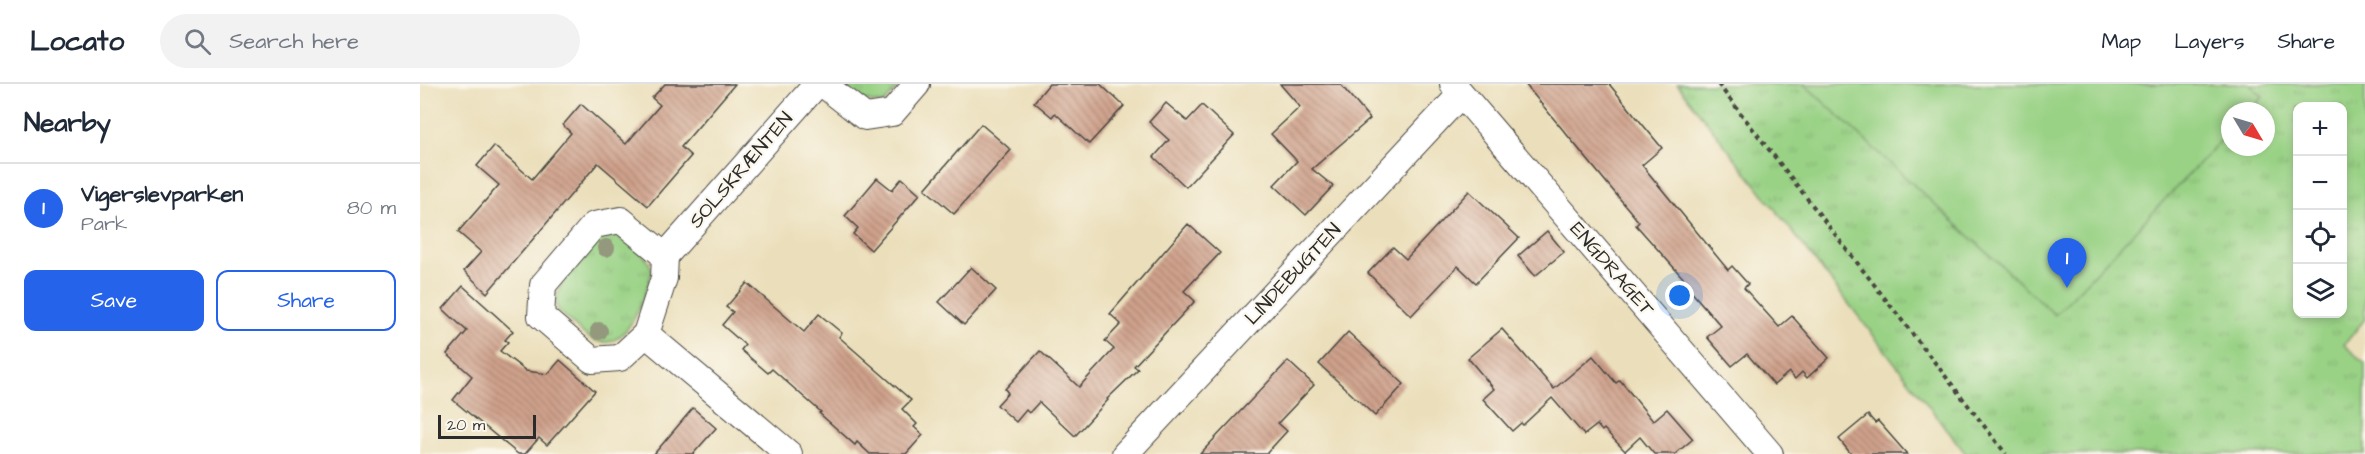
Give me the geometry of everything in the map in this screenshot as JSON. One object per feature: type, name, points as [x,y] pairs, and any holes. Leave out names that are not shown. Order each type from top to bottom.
[{"type":"street","name":"SOLSKRÆNTEN","points":[[665,256],[817,84]]},
{"type":"street","points":[[823,84],[865,117],[892,113],[917,84]]},
{"type":"street","name":"LINDEBUGTEN","points":[[1125,454],[1457,89]]},
{"type":"street","name":"ENGDRAGET","points":[[1457,89],[1770,454]]},
{"type":"street","points":[[621,220],[665,256],[664,278],[646,334],[620,358],[592,360],[542,316],[543,285],[594,225],[621,220]]},
{"type":"street","points":[[646,334],[789,454]]},
{"type":"path","points":[[1718,84],[2006,454]]},
{"type":"green space","points":[[842,84],[901,84],[884,103],[877,103],[866,101]]},
{"type":"green space","points":[[1677,84],[2365,84],[2365,319],[2344,345],[2365,363],[2365,454],[1966,454]]},
{"type":"green space","points":[[1804,84],[2249,84],[2263,97],[2258,102],[2221,102],[2221,140],[2055,315]]},
{"type":"green space","points":[[604,234],[619,238],[640,251],[650,264],[652,271],[641,304],[628,328],[611,341],[600,342],[588,337],[578,329],[558,310],[556,301],[563,282],[576,262],[597,238]]},
{"type":"building","points":[[665,84],[735,84],[681,147],[691,156],[648,206],[598,163],[487,293],[464,271],[481,252],[458,232],[499,185],[477,166],[494,146],[532,179],[571,133],[563,125],[581,104],[626,144],[660,105],[652,98]]},
{"type":"building","points":[[1049,84],[1100,84],[1124,106],[1089,144],[1055,113],[1052,117],[1034,102]]},
{"type":"building","points":[[1280,84],[1340,84],[1370,119],[1312,169],[1333,186],[1306,215],[1274,185],[1297,161],[1271,134],[1300,107]]},
{"type":"building","points":[[1525,84],[1609,84],[1662,148],[1642,165],[1728,270],[1732,266],[1748,284],[1744,288],[1779,327],[1792,316],[1829,358],[1807,378],[1802,372],[1795,379],[1789,372],[1774,385],[1747,354],[1732,366],[1707,337],[1721,326],[1682,281],[1684,279],[1636,225],[1639,222]]},
{"type":"building","points":[[1166,103],[1187,121],[1202,105],[1234,135],[1186,187],[1154,157],[1169,140],[1149,122]]},
{"type":"building","points":[[981,124],[1011,150],[954,214],[925,189]]},
{"type":"building","points":[[877,178],[892,190],[902,178],[920,194],[871,250],[853,234],[858,228],[845,216]]},
{"type":"building","points":[[1469,191],[1519,238],[1476,283],[1458,266],[1411,316],[1368,273],[1393,247],[1406,259]]},
{"type":"building","points":[[1188,224],[1220,253],[1184,291],[1195,301],[1134,366],[1138,369],[1107,399],[1075,436],[1039,402],[1029,413],[1026,410],[1016,422],[997,405],[1008,393],[1005,389],[1040,351],[1079,387],[1114,349],[1105,341],[1121,324],[1110,314]]},
{"type":"building","points":[[1547,231],[1564,252],[1535,276],[1518,256]]},
{"type":"building","points":[[971,267],[996,290],[964,325],[939,302]]},
{"type":"building","points":[[747,283],[804,332],[819,314],[842,333],[839,337],[911,400],[902,409],[917,424],[914,427],[923,435],[906,454],[870,454],[857,442],[855,445],[772,369],[768,373],[741,350],[745,345],[722,325],[733,312],[726,307]]},
{"type":"building","points":[[463,286],[513,331],[505,340],[508,342],[500,351],[526,371],[548,374],[560,360],[595,391],[547,445],[539,438],[525,454],[518,454],[453,400],[472,376],[447,354],[467,331],[443,309]]},
{"type":"building","points":[[1502,329],[1554,389],[1593,356],[1616,383],[1620,380],[1653,421],[1667,409],[1693,439],[1675,454],[1654,454],[1640,437],[1625,451],[1604,429],[1602,431],[1597,425],[1584,435],[1552,398],[1523,425],[1521,423],[1512,431],[1483,399],[1494,389],[1468,358]]},
{"type":"building","points":[[1348,332],[1404,384],[1375,416],[1319,364]]},
{"type":"building","points":[[1288,361],[1314,385],[1278,423],[1287,431],[1266,454],[1200,454]]},
{"type":"building","points":[[693,408],[716,428],[693,454],[654,454]]},
{"type":"building","points":[[1868,415],[1875,423],[1878,421],[1907,454],[1851,454],[1839,439]]},
{"type":"place","name":"Vigerslevparken","points":[[2067,288]]}]
